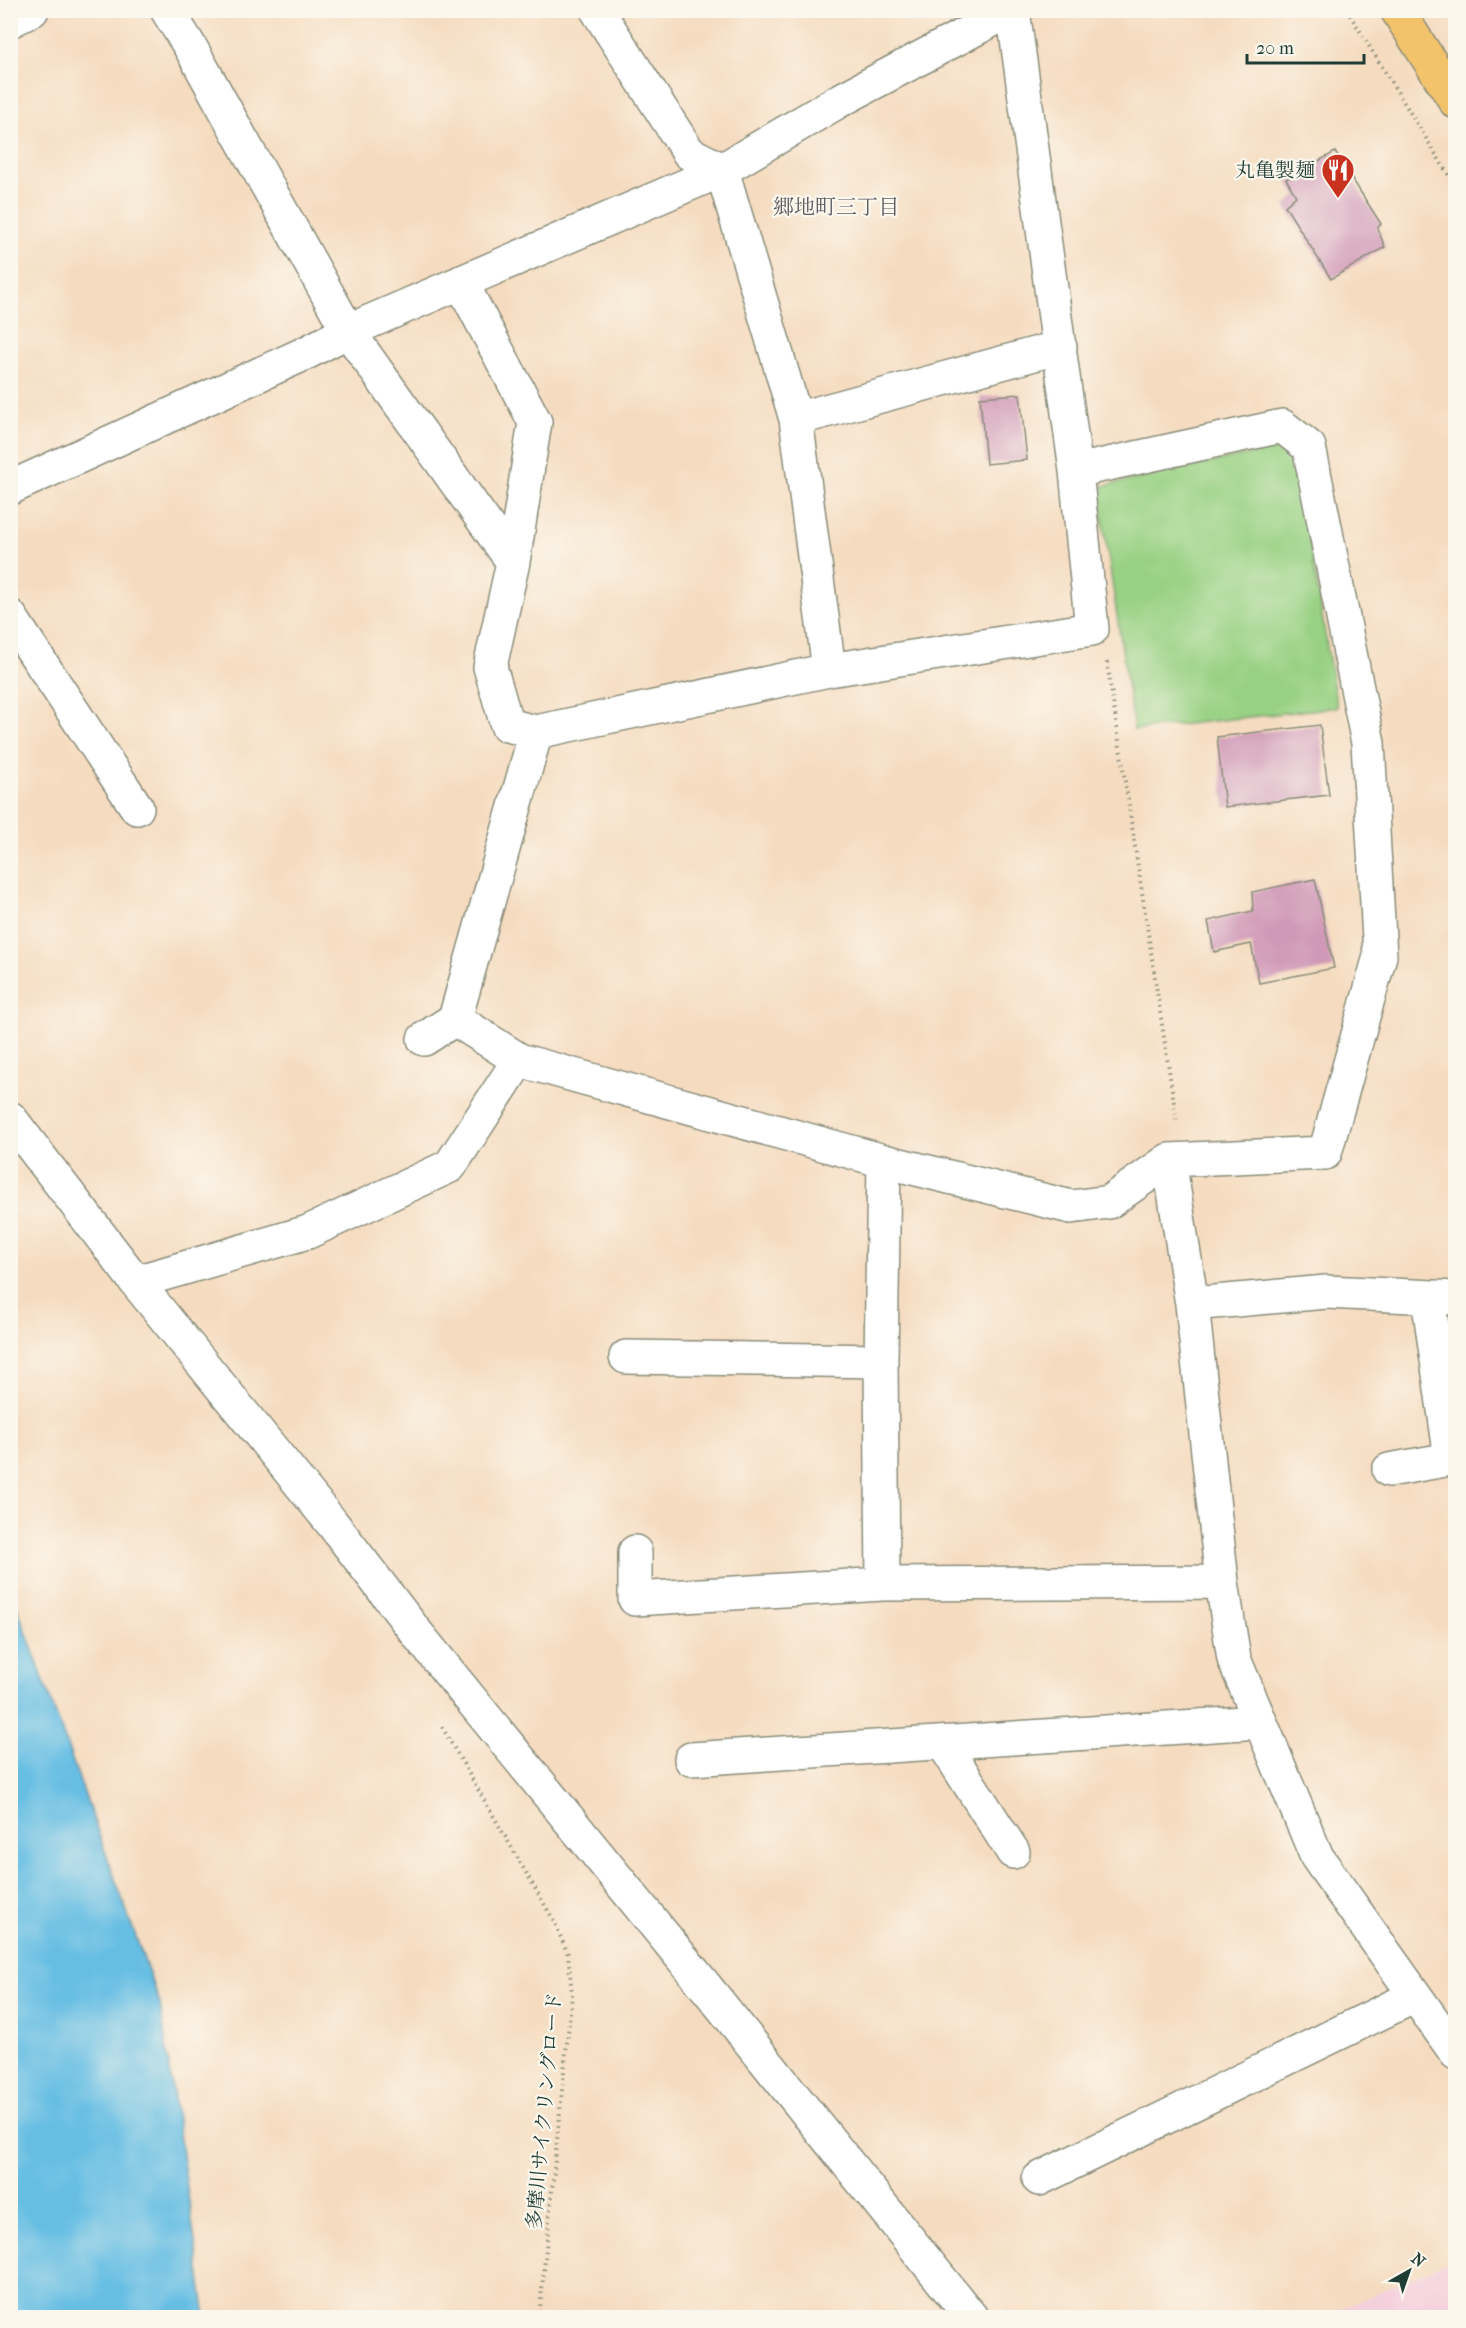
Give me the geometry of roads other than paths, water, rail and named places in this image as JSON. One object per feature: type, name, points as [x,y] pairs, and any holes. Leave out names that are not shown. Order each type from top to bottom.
[{"type":"main road","points":[[1398,10],[1455,102]]},
{"type":"street","points":[[166,10],[192,50],[348,331],[513,562]]},
{"type":"street","points":[[597,10],[689,153],[722,170],[796,419],[829,670]]},
{"type":"street","points":[[10,488],[306,353],[348,331],[461,282],[722,170],[837,102],[1012,10],[1060,347],[1076,471],[1092,629],[829,670],[536,732],[507,725],[490,667],[513,562],[535,422],[461,282]]},
{"type":"street","points":[[796,419],[1060,347]]},
{"type":"street","points":[[455,1019],[519,1060],[884,1161],[1071,1207],[1109,1202],[1176,1160],[1325,1153],[1380,956],[1368,743],[1309,447],[1282,426],[1076,471]]},
{"type":"street","points":[[10,616],[137,808]]},
{"type":"street","points":[[424,1039],[455,1019],[536,732]]},
{"type":"street","points":[[136,1282],[308,1232],[450,1166],[519,1060]]},
{"type":"street","points":[[10,1118],[136,1282],[332,1523],[418,1636],[710,1992],[972,2318]]},
{"type":"street","points":[[1176,1160],[1222,1582],[1234,1659],[1317,1857],[1455,2053]]},
{"type":"street","points":[[883,1584],[881,1361],[884,1161]]},
{"type":"street","points":[[1192,1304],[1326,1292],[1442,1298],[1453,1458],[1389,1470]]},
{"type":"street","points":[[626,1357],[881,1361]]},
{"type":"street","points":[[635,1552],[635,1599],[883,1584],[1222,1582]]},
{"type":"street","points":[[691,1759],[1259,1722]]},
{"type":"street","points":[[943,1743],[1013,1852]]},
{"type":"street","points":[[1039,2179],[1415,1996]]},
{"type":"water","points":[[10,1587],[160,2004],[206,2317],[11,2317]]},
{"type":"place","name":"丸亀製麺","points":[[1338,199]]},
{"type":"district","name":"郷地町三丁目","points":[[836,207]]}]
